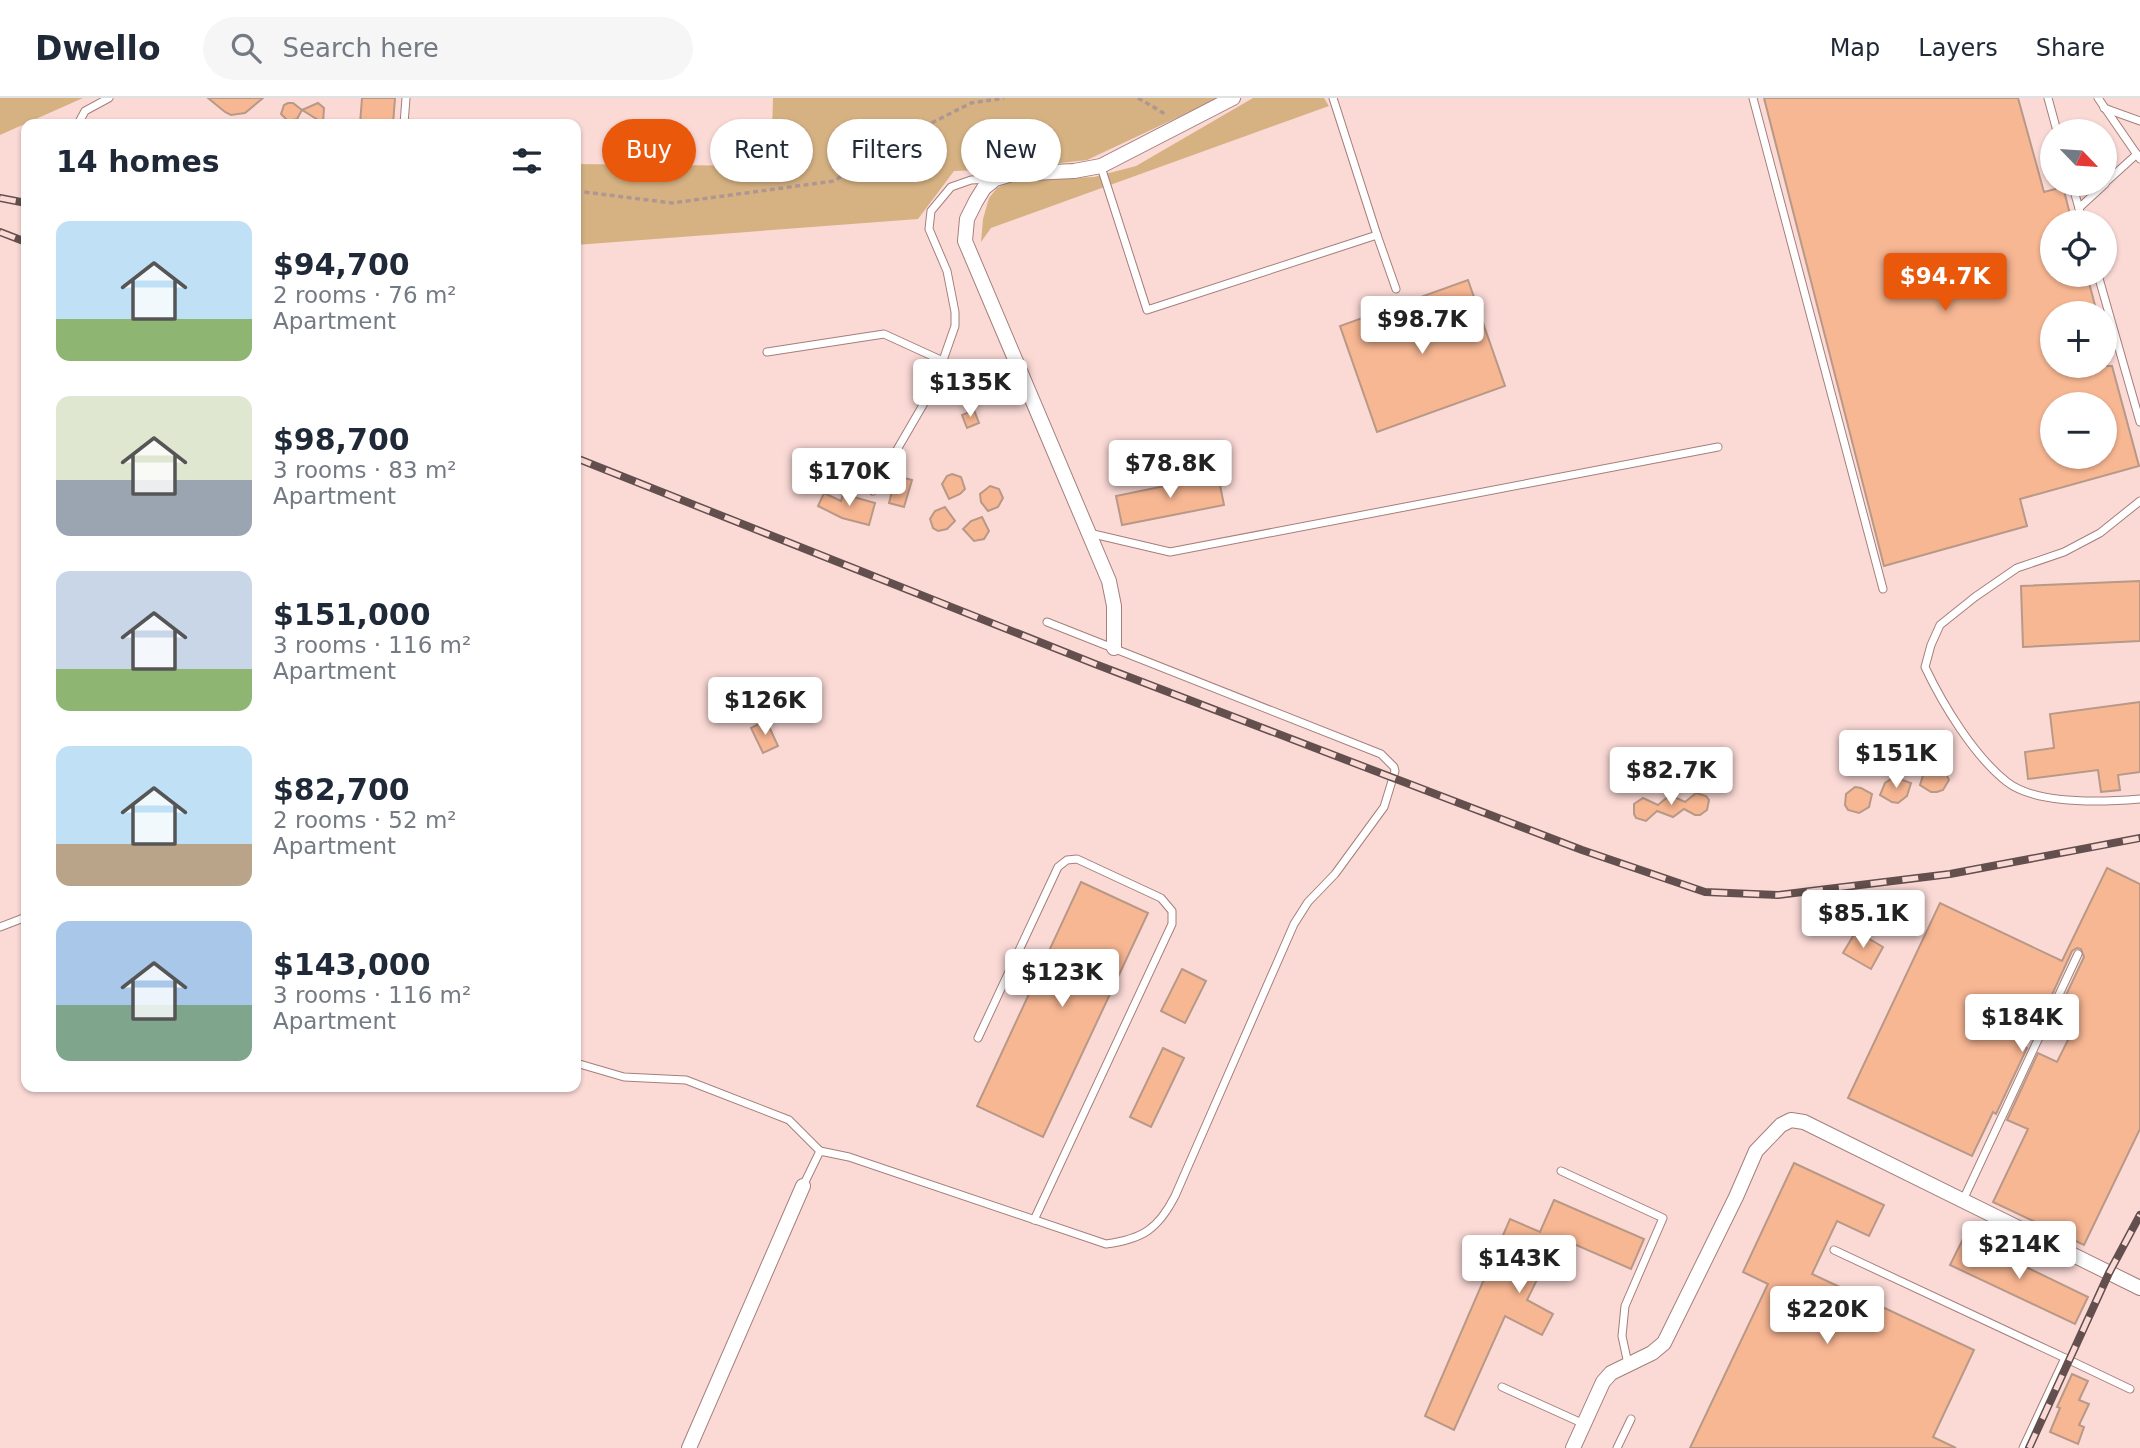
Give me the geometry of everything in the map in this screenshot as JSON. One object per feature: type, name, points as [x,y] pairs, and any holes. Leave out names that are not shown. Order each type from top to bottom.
[{"type":"street","points":[[1061,172],[1101,166],[1233,98]]},
{"type":"street","points":[[991,182],[984,188],[967,219],[965,240],[1109,581],[1114,606],[1114,649]]},
{"type":"street","points":[[1573,1448],[1603,1382],[1611,1373],[1652,1353],[1664,1343],[1756,1151],[1781,1125],[1791,1120],[1804,1122],[2140,1288]]},
{"type":"street","points":[[689,1448],[803,1186]]},
{"type":"lane","points":[[81,119],[85,111],[109,98]]},
{"type":"lane","points":[[404,119],[406,98]]},
{"type":"lane","points":[[1333,98],[1396,289]]},
{"type":"lane","points":[[1753,98],[1883,589]]},
{"type":"lane","points":[[2048,98],[2054,119]]},
{"type":"lane","points":[[2098,98],[2138,157],[2118,173]]},
{"type":"lane","points":[[2104,108],[2140,121]]},
{"type":"lane","points":[[1101,166],[1147,310],[1377,235]]},
{"type":"lane","points":[[873,491],[934,386],[955,326],[947,271],[929,229],[931,211],[951,187],[965,182]]},
{"type":"lane","points":[[2076,196],[2079,208],[2091,196]]},
{"type":"lane","points":[[2101,287],[2140,422]]},
{"type":"lane","points":[[767,352],[884,334],[943,361]]},
{"type":"lane","points":[[1088,533],[1170,552],[1718,447]]},
{"type":"lane","points":[[2140,501],[2100,533],[2064,552],[2017,568],[1975,597],[1940,625],[1925,667],[1945,707],[1978,751],[2008,783],[2035,795],[2094,803],[2140,799]]},
{"type":"lane","points":[[581,1064],[624,1077],[686,1080],[789,1120],[820,1151],[849,1157],[1106,1244],[1132,1241],[1149,1231],[1164,1216],[1294,924],[1308,902],[1335,874],[1384,807],[1395,771],[1381,754],[1047,622]]},
{"type":"lane","points":[[978,1038],[1058,867],[1067,860],[1077,859],[1161,898],[1172,911],[1172,924],[1034,1220]]},
{"type":"lane","points":[[0,927],[21,919]]},
{"type":"lane","points":[[1963,1201],[2078,954]]},
{"type":"lane","points":[[803,1186],[820,1151]]},
{"type":"lane","points":[[1561,1171],[1663,1218],[1625,1306],[1622,1336],[1628,1364]]},
{"type":"lane","points":[[1834,1251],[2130,1389]]},
{"type":"lane","points":[[2023,1448],[2065,1357]]},
{"type":"lane","points":[[1502,1387],[1584,1424]]},
{"type":"lane","points":[[1617,1448],[1631,1419]]},
{"type":"path","points":[[581,192],[673,203],[834,181],[890,144],[971,103],[1004,98]]},
{"type":"path","points":[[1138,98],[1184,125]]},
{"type":"shaded area","points":[[0,98],[83,98],[36,119],[21,119],[21,126],[0,135]]},
{"type":"shaded area","points":[[773,98],[1219,98],[1087,160],[1061,163],[1061,119],[961,119],[961,171],[954,171],[947,180],[947,119],[827,119],[827,182],[946,182],[918,219],[581,245],[581,164],[602,164],[602,182],[696,182],[696,165],[710,165],[710,182],[813,182],[813,119],[772,119]]},
{"type":"shaded area","points":[[1253,98],[1324,98],[1329,106],[991,228],[981,242],[983,219],[989,198],[997,188],[1009,182],[1061,182],[1061,178],[1094,177],[1136,166]]},
{"type":"building","points":[[208,98],[263,98],[245,113],[231,115]]},
{"type":"building","points":[[362,98],[395,98],[393,119],[360,119]]},
{"type":"building","points":[[1764,98],[2018,98],[2040,178],[2040,196],[2065,196],[2069,210],[2040,210],[2040,287],[2090,287],[2094,301],[2040,301],[2040,378],[2115,378],[2139,466],[2020,499],[2027,526],[1884,566]]},
{"type":"building","points":[[293,103],[302,110],[297,119],[286,119],[281,114],[284,105]]},
{"type":"building","points":[[318,103],[324,108],[323,119],[317,119],[302,110]]},
{"type":"building","points":[[1468,280],[1505,386],[1377,432],[1340,326]]},
{"type":"building","points":[[974,410],[979,423],[967,428],[962,415]]},
{"type":"building","points":[[952,474],[961,477],[965,489],[949,499],[942,484],[947,476]]},
{"type":"building","points":[[1218,475],[1224,505],[1122,525],[1116,496]]},
{"type":"building","points":[[896,476],[912,480],[904,507],[889,503]]},
{"type":"building","points":[[990,486],[999,489],[1003,498],[998,507],[988,511],[981,502],[980,494]]},
{"type":"building","points":[[824,493],[841,501],[843,494],[875,503],[869,525],[842,518],[818,506]]},
{"type":"building","points":[[945,507],[955,521],[947,529],[938,531],[933,528],[930,519],[935,511]]},
{"type":"building","points":[[982,517],[989,531],[984,539],[974,541],[963,529],[971,521]]},
{"type":"building","points":[[2140,581],[2140,641],[2023,647],[2021,586]]},
{"type":"building","points":[[2140,702],[2140,772],[2118,775],[2120,790],[2101,792],[2098,770],[2028,779],[2025,752],[2054,748],[2050,714]]},
{"type":"building","points":[[766,720],[778,746],[763,753],[751,728]]},
{"type":"building","points":[[1933,766],[1944,769],[1949,780],[1943,790],[1937,792],[1931,792],[1920,785],[1924,772]]},
{"type":"building","points":[[1894,777],[1911,783],[1907,796],[1898,803],[1880,795],[1885,783]]},
{"type":"building","points":[[1855,787],[1872,794],[1869,807],[1859,813],[1848,810],[1845,805],[1846,794]]},
{"type":"building","points":[[1696,793],[1709,800],[1707,810],[1700,815],[1684,809],[1673,817],[1657,811],[1646,821],[1636,818],[1634,814],[1634,804],[1643,798],[1658,805],[1670,795],[1685,802]]},
{"type":"building","points":[[2107,868],[2140,884],[2140,1129],[2084,1245],[1993,1202],[2028,1129],[2007,1120],[2038,1053],[2057,1062],[2070,1036],[2051,1027],[2084,957],[2081,949],[2072,951],[2040,1021],[2036,1020],[2024,1046],[2027,1048],[1996,1114],[1993,1112],[1972,1156],[1848,1098],[1940,903],[2062,961]]},
{"type":"building","points":[[1081,882],[1148,913],[1043,1137],[977,1106]]},
{"type":"building","points":[[1856,931],[1883,947],[1871,969],[1843,953]]},
{"type":"building","points":[[1182,969],[1206,981],[1185,1023],[1161,1011]]},
{"type":"building","points":[[1163,1048],[1184,1058],[1151,1127],[1130,1117]]},
{"type":"building","points":[[1794,1163],[1884,1205],[1869,1236],[1837,1221],[1812,1274],[1974,1350],[1933,1437],[1956,1448],[1690,1448],[1768,1284],[1743,1272]]},
{"type":"building","points":[[1554,1200],[1644,1239],[1631,1269],[1558,1237],[1527,1300],[1553,1314],[1542,1335],[1505,1316],[1454,1430],[1425,1416],[1510,1219],[1540,1232]]},
{"type":"building","points":[[1964,1237],[2088,1297],[2075,1324],[1950,1265]]},
{"type":"building","points":[[2072,1374],[2088,1381],[2079,1400],[2089,1404],[2079,1425],[2084,1427],[2078,1444],[2050,1432],[2060,1408],[2057,1407]]},
{"type":"railway","points":[[0,198],[21,202]]},
{"type":"railway","points":[[0,232],[21,240]]},
{"type":"railway","points":[[581,460],[1095,664],[1582,850],[1705,892],[1778,895],[1950,874],[2140,838]]},
{"type":"railway","points":[[2029,1448],[2109,1273],[2140,1215]]}]
